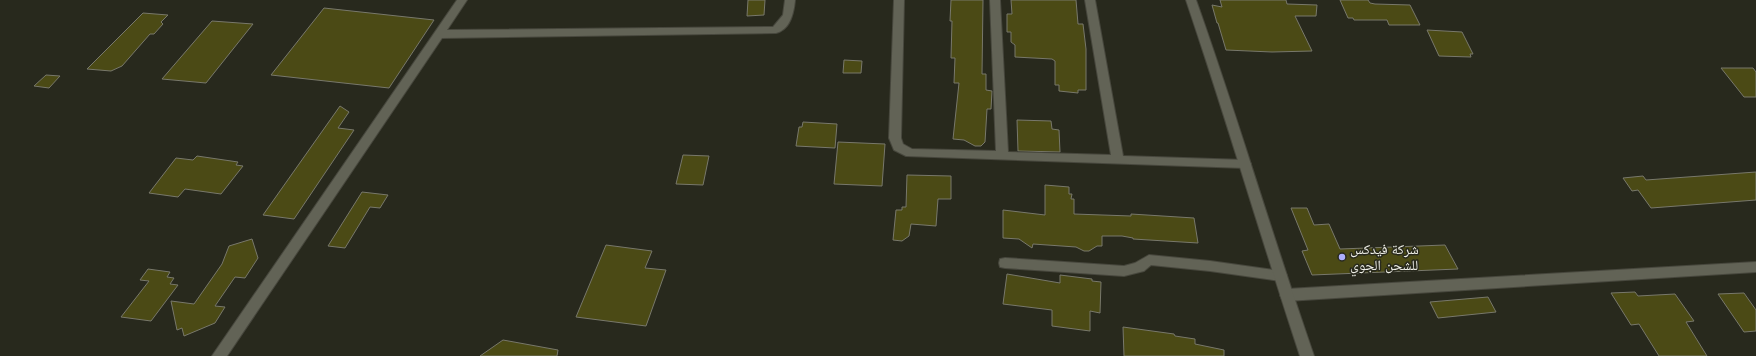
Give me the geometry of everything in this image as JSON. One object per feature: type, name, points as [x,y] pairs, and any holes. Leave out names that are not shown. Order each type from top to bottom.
[{"type":"street","points":[[219,356],[462,0]]},
{"type":"street","points":[[440,34],[776,30],[788,16],[790,0]]},
{"type":"street","points":[[899,0],[895,138],[898,147],[910,153],[1245,164]]},
{"type":"street","points":[[994,0],[1002,156]]},
{"type":"street","points":[[1090,0],[1118,160]]},
{"type":"street","points":[[1191,0],[1218,78],[1280,276],[1307,356]]},
{"type":"street","points":[[1005,263],[1124,271],[1139,267],[1148,260],[1210,266],[1280,276]]},
{"type":"street","points":[[1287,295],[1756,268]]},
{"type":"building","points":[[748,0],[765,0],[764,15],[747,16]]},
{"type":"building","points":[[951,0],[983,0],[982,74],[986,74],[986,90],[992,91],[991,109],[987,109],[985,142],[981,146],[975,146],[964,140],[953,139],[959,83],[954,83],[955,58],[951,58]]},
{"type":"building","points":[[1011,0],[1076,0],[1078,24],[1083,24],[1086,49],[1086,90],[1078,90],[1078,93],[1059,91],[1059,85],[1055,85],[1055,61],[1052,59],[1015,57],[1015,45],[1011,42],[1011,32],[1007,32],[1007,14],[1012,14]]},
{"type":"building","points":[[1220,0],[1286,0],[1287,4],[1317,5],[1316,16],[1295,16],[1312,51],[1272,52],[1226,50],[1212,5],[1222,7]]},
{"type":"building","points":[[1340,0],[1368,0],[1370,3],[1375,4],[1410,5],[1420,25],[1389,25],[1387,20],[1354,20],[1353,18],[1348,18]]},
{"type":"building","points":[[324,8],[434,20],[389,88],[271,75]]},
{"type":"building","points":[[143,13],[168,15],[161,22],[163,24],[154,34],[150,34],[122,66],[111,71],[87,69]]},
{"type":"building","points":[[212,21],[253,24],[206,83],[162,79]]},
{"type":"building","points":[[1427,30],[1462,32],[1473,54],[1470,54],[1471,57],[1439,56]]},
{"type":"building","points":[[844,60],[862,61],[861,73],[843,73]]},
{"type":"building","points":[[1721,68],[1753,68],[1756,72],[1756,97],[1744,97]]},
{"type":"building","points":[[46,75],[60,76],[49,88],[34,86]]},
{"type":"building","points":[[340,106],[349,112],[338,128],[354,130],[294,219],[263,215]]},
{"type":"building","points":[[1017,120],[1051,121],[1052,129],[1059,130],[1060,152],[1018,151]]},
{"type":"building","points":[[803,122],[837,124],[835,148],[796,146],[799,127],[802,127]]},
{"type":"building","points":[[838,142],[885,144],[882,186],[834,184]]},
{"type":"building","points":[[683,155],[709,156],[703,185],[676,184]]},
{"type":"building","points":[[197,156],[238,162],[236,165],[243,166],[221,194],[185,189],[178,197],[149,193],[176,158],[193,160]]},
{"type":"building","points":[[1756,172],[1756,200],[1651,208],[1638,190],[1632,191],[1623,178],[1643,176],[1646,180]]},
{"type":"building","points":[[907,175],[951,176],[951,199],[938,199],[936,226],[911,224],[909,236],[902,241],[893,240],[896,210],[902,210],[902,207],[906,207]]},
{"type":"building","points":[[1045,185],[1069,187],[1069,194],[1072,194],[1071,199],[1074,199],[1074,214],[1131,216],[1131,214],[1194,218],[1198,243],[1133,239],[1122,236],[1102,236],[1102,246],[1097,246],[1089,251],[1084,251],[1076,247],[1033,244],[1032,248],[1019,239],[1003,238],[1003,210],[1045,215]]},
{"type":"building","points":[[362,192],[388,195],[380,208],[370,207],[345,248],[328,246]]},
{"type":"building","points":[[1291,208],[1307,208],[1314,225],[1329,224],[1340,249],[1445,245],[1458,269],[1312,275],[1302,251],[1308,250]]},
{"type":"building","points":[[252,239],[258,258],[245,278],[235,277],[215,306],[225,307],[215,323],[184,336],[182,328],[177,330],[171,301],[194,304],[222,264],[229,246]]},
{"type":"building","points":[[606,245],[652,251],[645,268],[666,270],[646,326],[576,317]]},
{"type":"building","points":[[148,269],[170,272],[167,277],[174,278],[170,284],[178,285],[151,321],[121,317],[149,281],[140,280]]},
{"type":"building","points":[[1007,274],[1060,283],[1060,275],[1092,279],[1092,281],[1101,282],[1100,313],[1090,311],[1090,331],[1052,326],[1052,310],[1003,304]]},
{"type":"building","points":[[1635,292],[1638,296],[1675,294],[1694,321],[1686,322],[1707,356],[1659,356],[1639,324],[1631,325],[1611,293]]},
{"type":"building","points":[[1744,293],[1756,310],[1756,331],[1744,332],[1718,294]]},
{"type":"building","points":[[1488,297],[1496,312],[1438,318],[1430,302]]},
{"type":"building","points":[[1123,327],[1174,334],[1175,336],[1195,339],[1195,344],[1224,350],[1224,356],[1124,356]]},
{"type":"building","points":[[503,340],[558,350],[557,356],[480,356]]},
{"type":"place","name":"شركة فيدكس للشحن الجوي","points":[[1342,257]]}]
